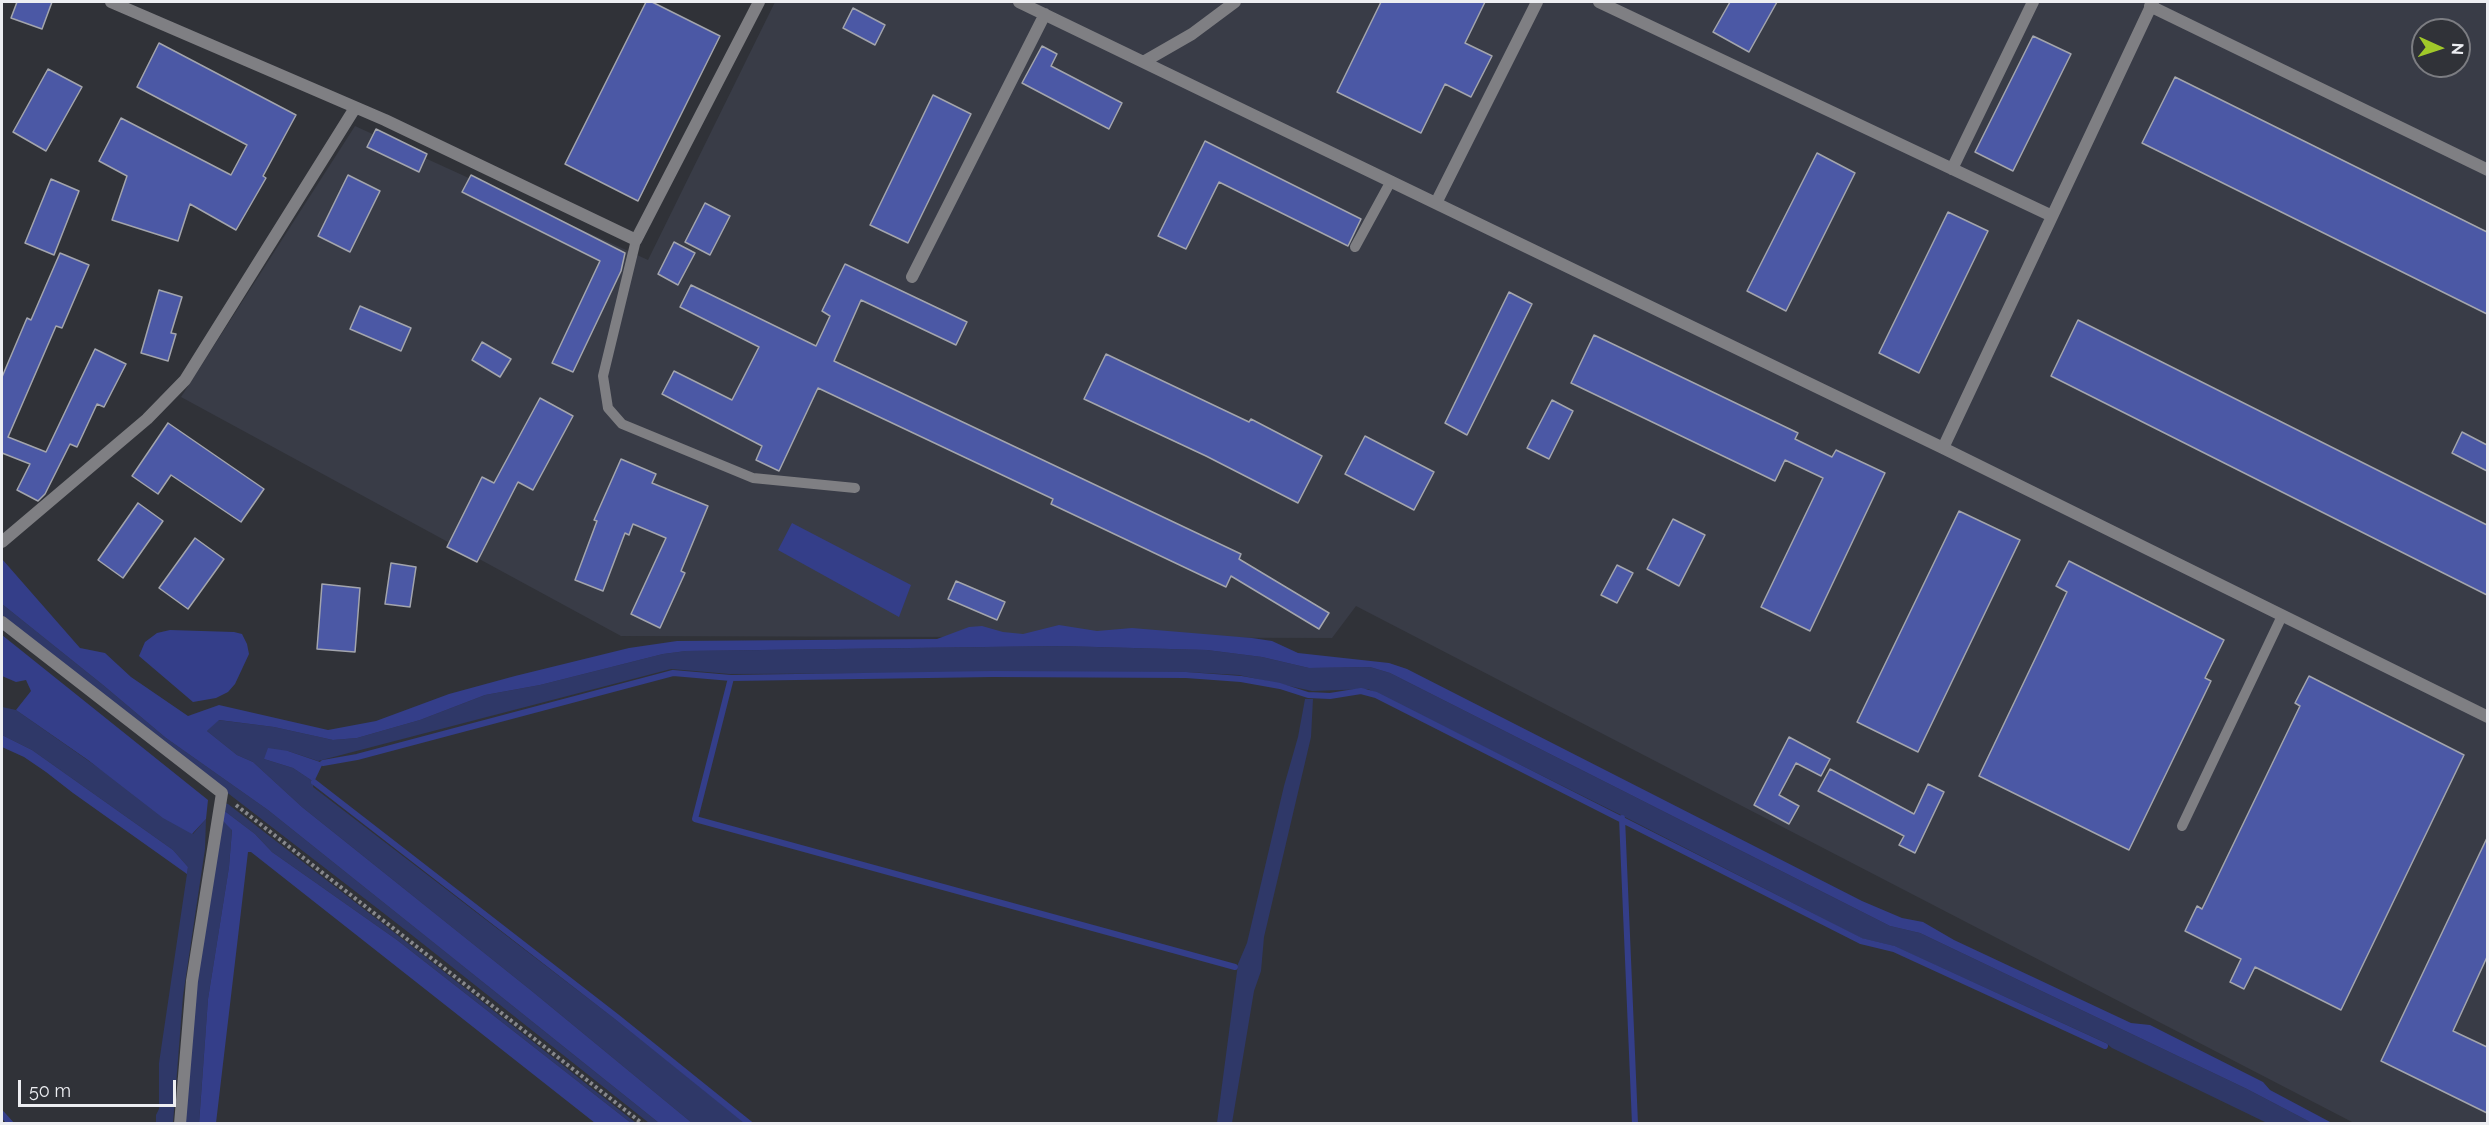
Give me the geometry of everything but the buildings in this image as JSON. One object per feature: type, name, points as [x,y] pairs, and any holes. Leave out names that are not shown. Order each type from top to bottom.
[{"type":"street","points":[[111,2],[385,120],[636,240],[759,2]]},
{"type":"street","points":[[1019,2],[1943,448],[2487,717]]},
{"type":"street","points":[[1144,61],[1192,34],[1235,2]]},
{"type":"street","points":[[1436,203],[1537,2]]},
{"type":"street","points":[[1599,2],[2052,216]]},
{"type":"street","points":[[1952,169],[2033,2]]},
{"type":"street","points":[[1943,448],[2152,4],[2487,170]]},
{"type":"street","points":[[912,277],[1045,14]]},
{"type":"street","points":[[2,542],[147,419],[185,380],[264,249],[355,108]]},
{"type":"street","points":[[2,622],[222,793],[192,981],[180,1124]]},
{"type":"lane","points":[[1355,247],[1392,181]]},
{"type":"lane","points":[[636,240],[603,375],[608,408],[622,424],[753,478],[855,488]]},
{"type":"lane","points":[[2182,826],[2282,616]]},
{"type":"path","points":[[222,793],[643,1124]]},
{"type":"shaded area","points":[[775,2],[2487,2],[2487,1123],[2354,1123],[1356,606],[1332,638],[621,636],[181,397],[355,126],[648,260]]},
{"type":"shaded area","points":[[792,523],[911,585],[899,617],[778,550]]},
{"type":"shaded area","points":[[2,559],[80,648],[105,653],[131,677],[188,716],[219,705],[328,730],[376,721],[449,694],[515,676],[629,648],[677,641],[937,639],[969,627],[982,626],[1003,632],[1023,634],[1059,625],[1097,631],[1132,628],[1252,638],[1272,641],[1298,653],[1389,663],[1407,669],[1862,901],[1902,918],[1923,922],[1954,940],[2131,1023],[2150,1025],[2263,1082],[2270,1090],[2332,1123],[2312,1123],[2247,1089],[1920,933],[1890,926],[1390,673],[1370,667],[1309,668],[1262,657],[1207,650],[1060,646],[686,651],[663,654],[540,685],[485,695],[420,720],[357,738],[333,740],[274,727],[219,720],[207,731],[237,755],[253,762],[302,807],[692,1123],[659,1123],[268,810],[166,738],[2,604]]},
{"type":"shaded area","points":[[2,604],[166,738],[268,810],[659,1123],[649,1123],[408,932],[107,700],[2,615]]},
{"type":"shaded area","points":[[170,630],[242,634],[249,654],[235,684],[228,692],[216,698],[193,702],[139,656],[145,642],[157,633]]},
{"type":"shaded area","points":[[2,635],[208,800],[206,819],[192,834],[163,818],[88,760],[16,710],[31,691],[26,680],[16,682],[2,676]]},
{"type":"shaded area","points":[[1060,646],[1207,650],[1262,657],[1309,668],[1370,667],[1390,673],[1890,926],[1920,933],[2247,1089],[2312,1123],[2267,1123],[2112,1048],[2106,1043],[1894,946],[1861,938],[1368,689],[1312,691],[1239,675],[1186,672],[730,674],[671,669],[318,761],[288,751],[264,759],[293,768],[314,782],[313,787],[615,1019],[745,1123],[692,1123],[302,807],[253,762],[237,755],[207,731],[218,720],[274,727],[333,740],[357,738],[420,720],[485,695],[540,685],[663,654],[686,651]]},
{"type":"shaded area","points":[[1305,699],[1313,699],[1311,737],[1264,937],[1261,971],[1254,991],[1232,1123],[1217,1123],[1238,964],[1247,943],[1284,786],[1298,737]]},
{"type":"shaded area","points":[[2,707],[16,710],[193,834],[206,819],[205,849],[183,996],[173,1123],[156,1123],[159,1109],[159,1063],[188,867],[173,850],[32,750],[2,735]]},
{"type":"shaded area","points":[[2,735],[32,750],[173,850],[188,867],[187,874],[46,772],[24,757],[2,747]]},
{"type":"shaded area","points":[[268,748],[288,751],[323,763],[314,782],[293,768],[264,759]]},
{"type":"shaded area","points":[[224,803],[400,937],[636,1123],[631,1123],[397,940],[272,852],[255,834],[222,809]]},
{"type":"shaded area","points":[[222,809],[255,834],[272,852],[397,940],[631,1123],[595,1123],[251,852],[248,852],[216,1123],[199,1124],[208,999],[229,867],[232,830],[222,820]]},
{"type":"shaded area","points":[[222,820],[232,829],[229,867],[208,999],[199,1123],[182,1124],[195,983]]},
{"type":"waterway","points":[[323,763],[357,757],[673,673],[731,678],[993,674],[1186,675],[1241,679],[1280,686],[1308,695],[1330,696],[1361,691],[1376,695],[1861,941],[1894,949],[2105,1046]]},
{"type":"waterway","points":[[731,678],[695,819],[1235,967]]},
{"type":"waterway","points":[[314,782],[617,1017],[750,1124]]},
{"type":"waterway","points":[[1622,818],[1635,1124]]},
{"type":"waterway","points":[[2,1114],[11,1124]]}]
